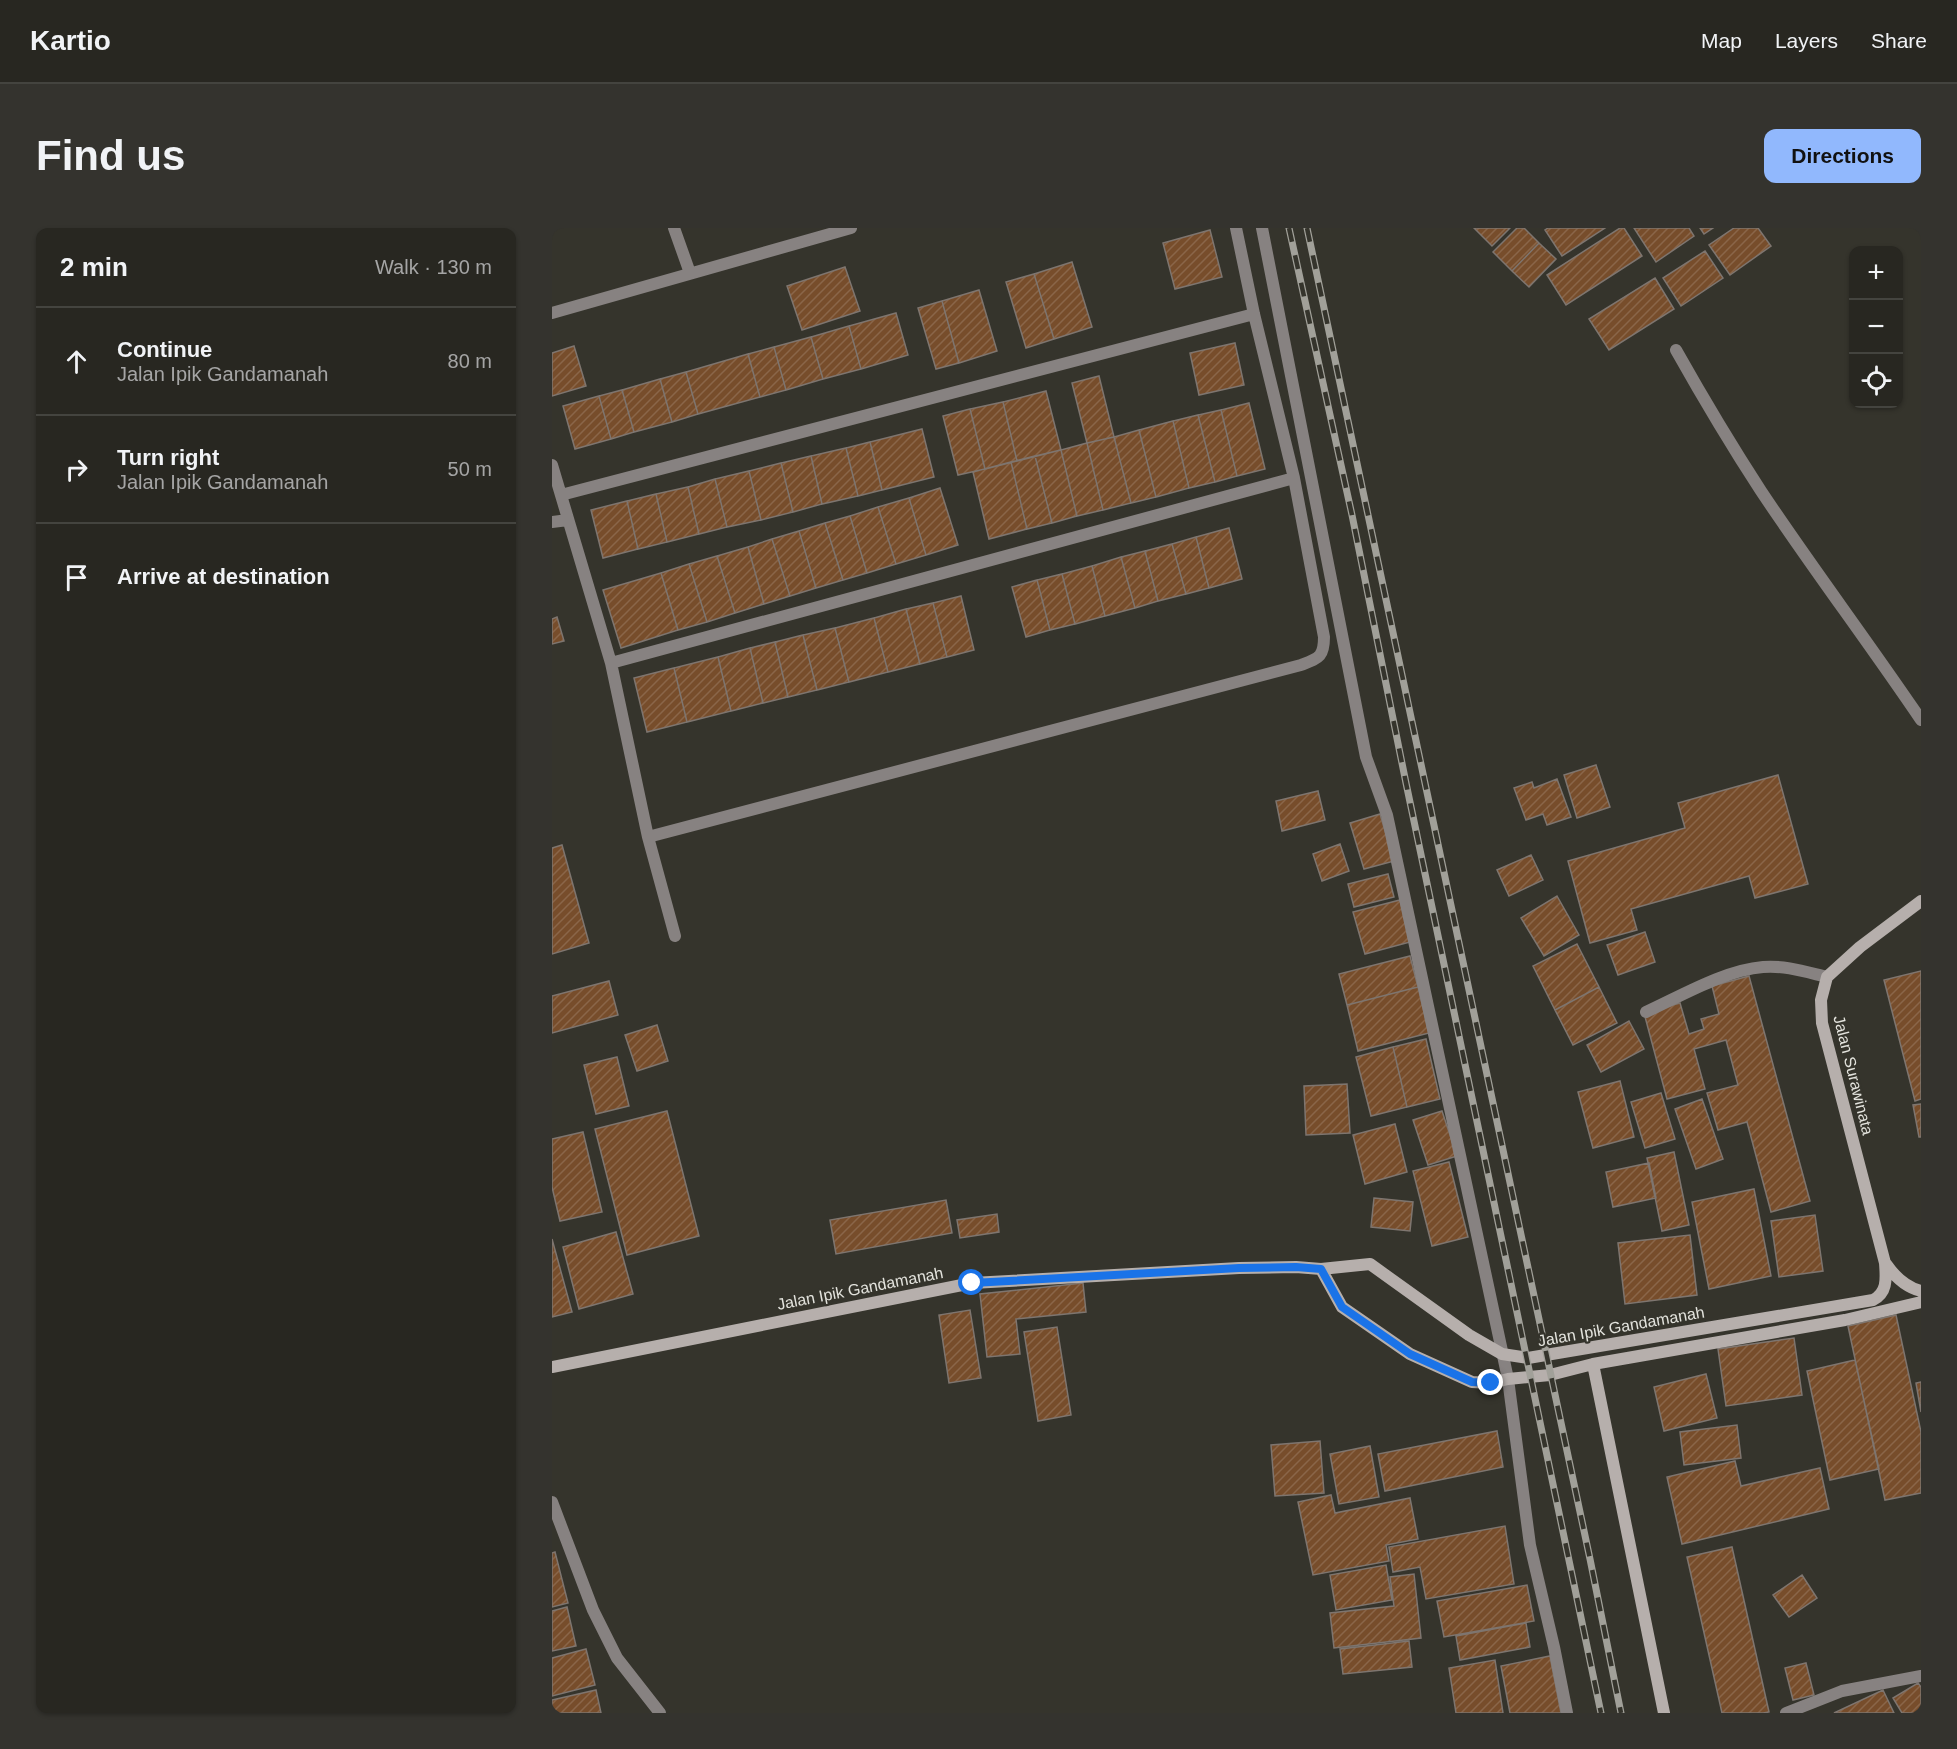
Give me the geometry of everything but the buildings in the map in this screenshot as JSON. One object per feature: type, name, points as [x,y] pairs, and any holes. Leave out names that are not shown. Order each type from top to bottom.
[{"type":"main road","points":[[1827,977],[1860,947],[1921,901]]},
{"type":"main road","name":"Jalan Surawinata","points":[[1827,977],[1821,1000],[1822,1023],[1885,1263]]},
{"type":"main road","name":"Jalan Ipik Gandamanah","points":[[552,1367],[972,1283],[1239,1268],[1321,1269],[1370,1264],[1449,1322],[1502,1353],[1528,1359],[1873,1300],[1881,1296],[1884,1290],[1885,1263]]},
{"type":"main road","points":[[1885,1263],[1900,1282],[1921,1291]]},
{"type":"main road","name":"Jalan Ipik Gandamanah","points":[[1321,1269],[1342,1307],[1410,1354],[1472,1382],[1491,1383],[1550,1375],[1593,1365],[1845,1320],[1921,1302]]},
{"type":"main road","points":[[1593,1365],[1664,1713]]},
{"type":"street","points":[[674,228],[690,273]]},
{"type":"street","points":[[552,313],[850,228]]},
{"type":"street","points":[[648,837],[1318,659],[1324,650],[1324,637],[1294,478],[1254,314],[1236,228]]},
{"type":"street","points":[[1262,228],[1366,757],[1387,815],[1508,1379],[1530,1545],[1567,1713]]},
{"type":"street","points":[[561,495],[1254,314]]},
{"type":"street","points":[[1676,350],[1721,429],[1762,493],[1921,720]]},
{"type":"street","points":[[552,465],[554,479],[561,495],[611,663],[648,837],[675,936]]},
{"type":"street","points":[[611,663],[1294,478]]},
{"type":"street","points":[[552,522],[568,519]]},
{"type":"street","points":[[1646,1012],[1744,970],[1764,967],[1792,969],[1827,977]]},
{"type":"street","points":[[552,1502],[593,1610],[617,1658],[660,1713]]},
{"type":"street","points":[[1786,1713],[1842,1691],[1921,1676]]},
{"type":"railway","points":[[1289,228],[1352,515],[1601,1713]]},
{"type":"railway","points":[[1307,228],[1621,1713]]},
{"type":"route","points":[[972,1283],[1239,1268],[1321,1269],[1342,1307],[1410,1354],[1472,1382],[1491,1383]]}]
